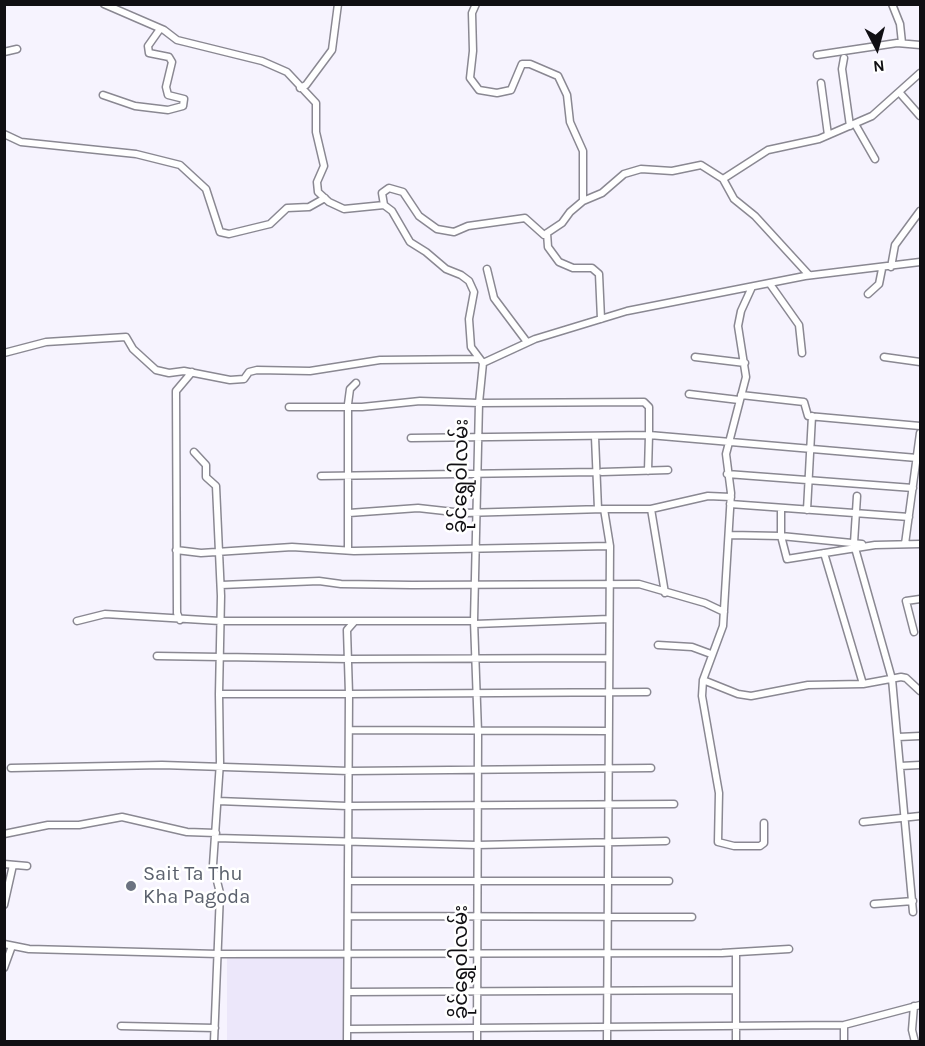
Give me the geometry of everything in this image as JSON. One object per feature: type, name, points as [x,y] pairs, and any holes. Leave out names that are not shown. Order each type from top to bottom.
[{"type":"street","points":[[104,4],[160,29],[177,40],[262,61],[287,72],[316,103],[316,132],[324,166],[317,182],[318,192],[344,209],[383,201]]},
{"type":"street","points":[[300,88],[306,85],[332,50],[338,4]]},
{"type":"street","points":[[476,4],[472,13],[473,51],[470,78],[479,90],[497,93],[511,90],[522,64],[530,64],[558,76],[567,95],[570,122],[583,150],[583,201]]},
{"type":"street","points":[[892,4],[900,24],[902,43]]},
{"type":"street","points":[[103,94],[135,106],[168,110],[183,106],[184,99],[168,95],[166,87],[172,62],[169,57],[149,53],[148,46],[160,29]]},
{"type":"street","points":[[817,55],[902,43],[921,45]]},
{"type":"street","points":[[4,52],[17,49]]},
{"type":"street","points":[[844,58],[842,69],[853,124],[875,159]]},
{"type":"street","points":[[723,179],[768,150],[828,135],[872,116],[921,73]]},
{"type":"street","points":[[820,83],[828,135]]},
{"type":"street","points":[[899,92],[921,116]]},
{"type":"street","points":[[4,134],[21,142],[136,154],[180,165],[206,189],[220,232],[229,234],[270,224],[286,208],[309,207],[325,198]]},
{"type":"street","points":[[383,201],[389,188],[403,192],[419,216],[437,229],[454,232],[468,225],[525,218],[544,235],[562,223],[570,212],[583,201],[602,193],[624,174],[641,169],[672,171],[701,165],[723,179],[734,199],[755,216],[808,276]]},
{"type":"street","points":[[383,201],[392,211],[410,242],[446,269],[469,281],[474,292],[469,330],[471,347],[480,361]]},
{"type":"street","points":[[891,267],[895,245],[921,211]]},
{"type":"street","points":[[547,233],[548,247],[559,262],[573,268],[592,268],[599,274],[601,319]]},
{"type":"street","points":[[4,353],[46,342],[122,336],[126,337],[133,348],[156,370],[192,372],[230,380],[244,379],[249,372],[257,370],[310,371],[380,360],[480,361],[527,342],[601,319],[808,276],[882,269],[921,262]]},
{"type":"street","points":[[487,269],[494,298],[527,342]]},
{"type":"street","points":[[868,294],[879,284],[882,269]]},
{"type":"street","points":[[770,284],[799,325],[802,353]]},
{"type":"street","points":[[752,287],[741,310],[738,326],[746,377],[726,454],[731,501],[723,626],[703,680],[702,696],[719,793],[718,842],[734,846],[760,846],[764,843],[764,823]]},
{"type":"street","points":[[695,357],[744,363]]},
{"type":"street","points":[[884,357],[921,362]]},
{"type":"street","name":"ခိုင်ရွှေဝါလမ်း","points":[[477,1041],[478,732],[475,622],[480,361]]},
{"type":"street","points":[[180,620],[177,613],[176,391],[192,372]]},
{"type":"street","points":[[348,550],[348,406],[350,388],[356,382]]},
{"type":"street","points":[[689,394],[804,402],[808,416],[921,426]]},
{"type":"street","points":[[289,407],[420,401],[644,402],[650,407],[648,471]]},
{"type":"street","points":[[807,510],[812,416]]},
{"type":"street","points":[[905,544],[921,433]]},
{"type":"street","points":[[411,438],[478,439],[649,435],[917,458]]},
{"type":"street","points":[[595,437],[601,509],[610,546],[607,1041]]},
{"type":"street","points":[[195,452],[206,465],[206,477],[216,486],[220,552],[220,767],[213,865],[220,893],[214,1041]]},
{"type":"street","points":[[321,476],[668,470]]},
{"type":"street","points":[[727,474],[913,488]]},
{"type":"street","points":[[349,513],[418,508],[463,513],[651,509],[708,496],[780,508],[909,517]]},
{"type":"street","points":[[856,496],[855,545],[892,679],[914,912]]},
{"type":"street","points":[[780,508],[781,536],[787,559],[855,545]]},
{"type":"street","points":[[651,509],[665,592]]},
{"type":"street","points":[[730,536],[781,536],[855,545],[921,544]]},
{"type":"street","points":[[176,550],[220,552],[292,547],[348,550],[476,550],[610,546]]},
{"type":"street","points":[[824,553],[863,684]]},
{"type":"street","points":[[221,585],[319,581],[341,584],[639,584],[705,603],[724,612]]},
{"type":"street","points":[[914,632],[906,601],[921,599]]},
{"type":"street","points":[[77,621],[105,614],[220,621],[475,622],[609,619]]},
{"type":"street","points":[[347,1041],[350,954],[347,630],[354,622]]},
{"type":"street","points":[[658,645],[692,647],[711,654]]},
{"type":"street","points":[[157,656],[349,659],[608,658]]},
{"type":"street","points":[[703,680],[738,694],[751,696],[808,685],[863,684],[906,678],[921,691]]},
{"type":"street","points":[[219,693],[476,695],[647,692]]},
{"type":"street","points":[[349,730],[478,732],[608,730]]},
{"type":"street","points":[[898,737],[921,736]]},
{"type":"street","points":[[900,766],[921,765]]},
{"type":"street","points":[[11,768],[220,767],[348,771],[651,768]]},
{"type":"street","points":[[218,801],[347,806],[674,804]]},
{"type":"street","points":[[4,834],[48,825],[79,825],[122,816],[187,832],[348,842],[477,844],[666,841]]},
{"type":"street","points":[[863,822],[921,816]]},
{"type":"street","points":[[4,864],[27,866]]},
{"type":"street","points":[[4,905],[13,865]]},
{"type":"street","points":[[348,881],[669,881]]},
{"type":"street","points":[[874,904],[913,901]]},
{"type":"street","points":[[349,916],[693,917]]},
{"type":"street","points":[[4,944],[218,954],[607,951],[736,953],[789,949]]},
{"type":"street","points":[[4,968],[12,946]]},
{"type":"street","points":[[736,953],[736,1041]]},
{"type":"street","points":[[349,993],[736,990]]},
{"type":"street","points":[[348,1029],[607,1025],[844,1025],[917,1006],[912,1030],[915,1041]]},
{"type":"street","points":[[844,1025],[844,1041]]},
{"type":"street","points":[[121,1026],[215,1028]]},
{"type":"shaded area","points":[[227,955],[348,956],[345,1041],[227,1041]]},
{"type":"place","name":"Sait Ta Thu Kha Pagoda","points":[[131,886]]}]
